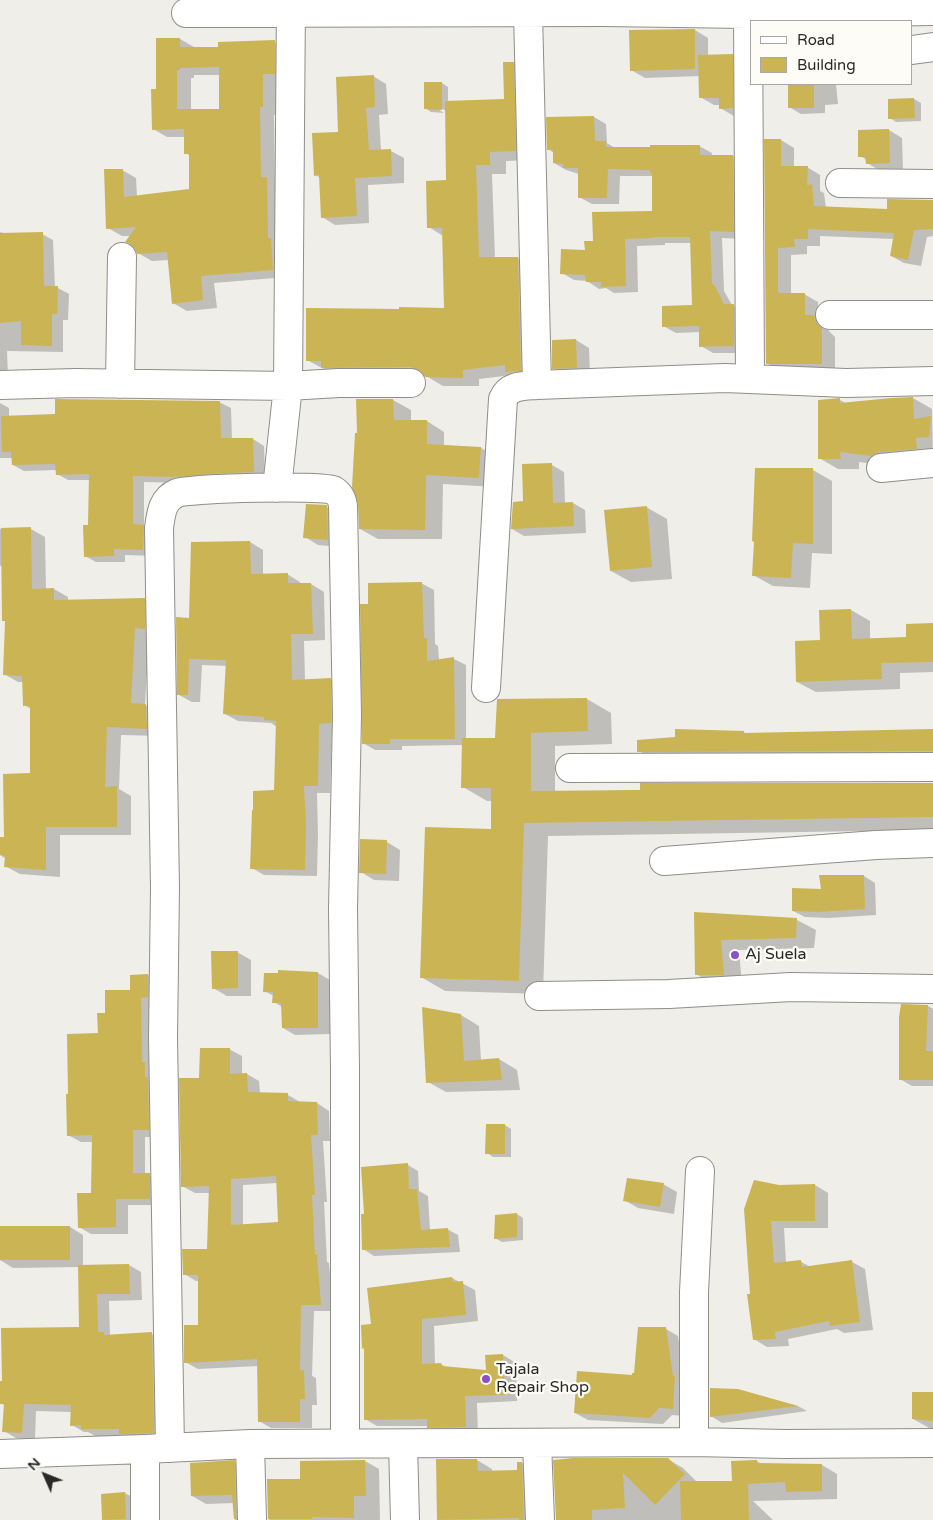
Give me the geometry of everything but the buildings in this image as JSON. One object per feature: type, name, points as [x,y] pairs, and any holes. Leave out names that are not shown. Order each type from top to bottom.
[{"type":"street","points":[[186,13],[291,6],[403,6],[528,12],[603,6],[748,14],[933,11]]},
{"type":"street","points":[[277,488],[288,386],[291,6]]},
{"type":"street","points":[[528,12],[537,385]]},
{"type":"street","points":[[748,14],[750,380]]},
{"type":"street","points":[[913,50],[933,47]]},
{"type":"street","points":[[840,183],[933,184]]},
{"type":"street","points":[[120,384],[122,258]]},
{"type":"street","points":[[830,315],[933,316]]},
{"type":"street","points":[[486,688],[503,399],[506,393],[513,387],[724,378],[846,383],[933,381]]},
{"type":"street","points":[[0,385],[76,383],[288,386],[339,383],[412,383]]},
{"type":"street","points":[[881,468],[933,464]]},
{"type":"street","points":[[145,1520],[158,1449],[164,1038],[165,888],[159,528],[162,508],[166,501],[177,493],[196,490],[309,487],[334,490],[339,495],[343,506],[347,715],[343,909],[345,1070],[344,1443]]},
{"type":"street","points":[[570,768],[933,768]]},
{"type":"street","points":[[664,861],[876,845],[933,843]]},
{"type":"street","points":[[539,996],[669,994],[791,987],[933,989]]},
{"type":"street","points":[[694,1442],[694,1292],[700,1171]]},
{"type":"street","points":[[0,1454],[250,1444],[694,1442],[785,1444],[933,1442]]},
{"type":"street","points":[[537,1443],[540,1520]]},
{"type":"street","points":[[250,1444],[252,1520]]},
{"type":"street","points":[[403,1444],[404,1520]]},
{"type":"place","name":"Aj Suela","points":[[735,955]]},
{"type":"place","name":"Tajala Repair Shop","points":[[486,1379]]}]
